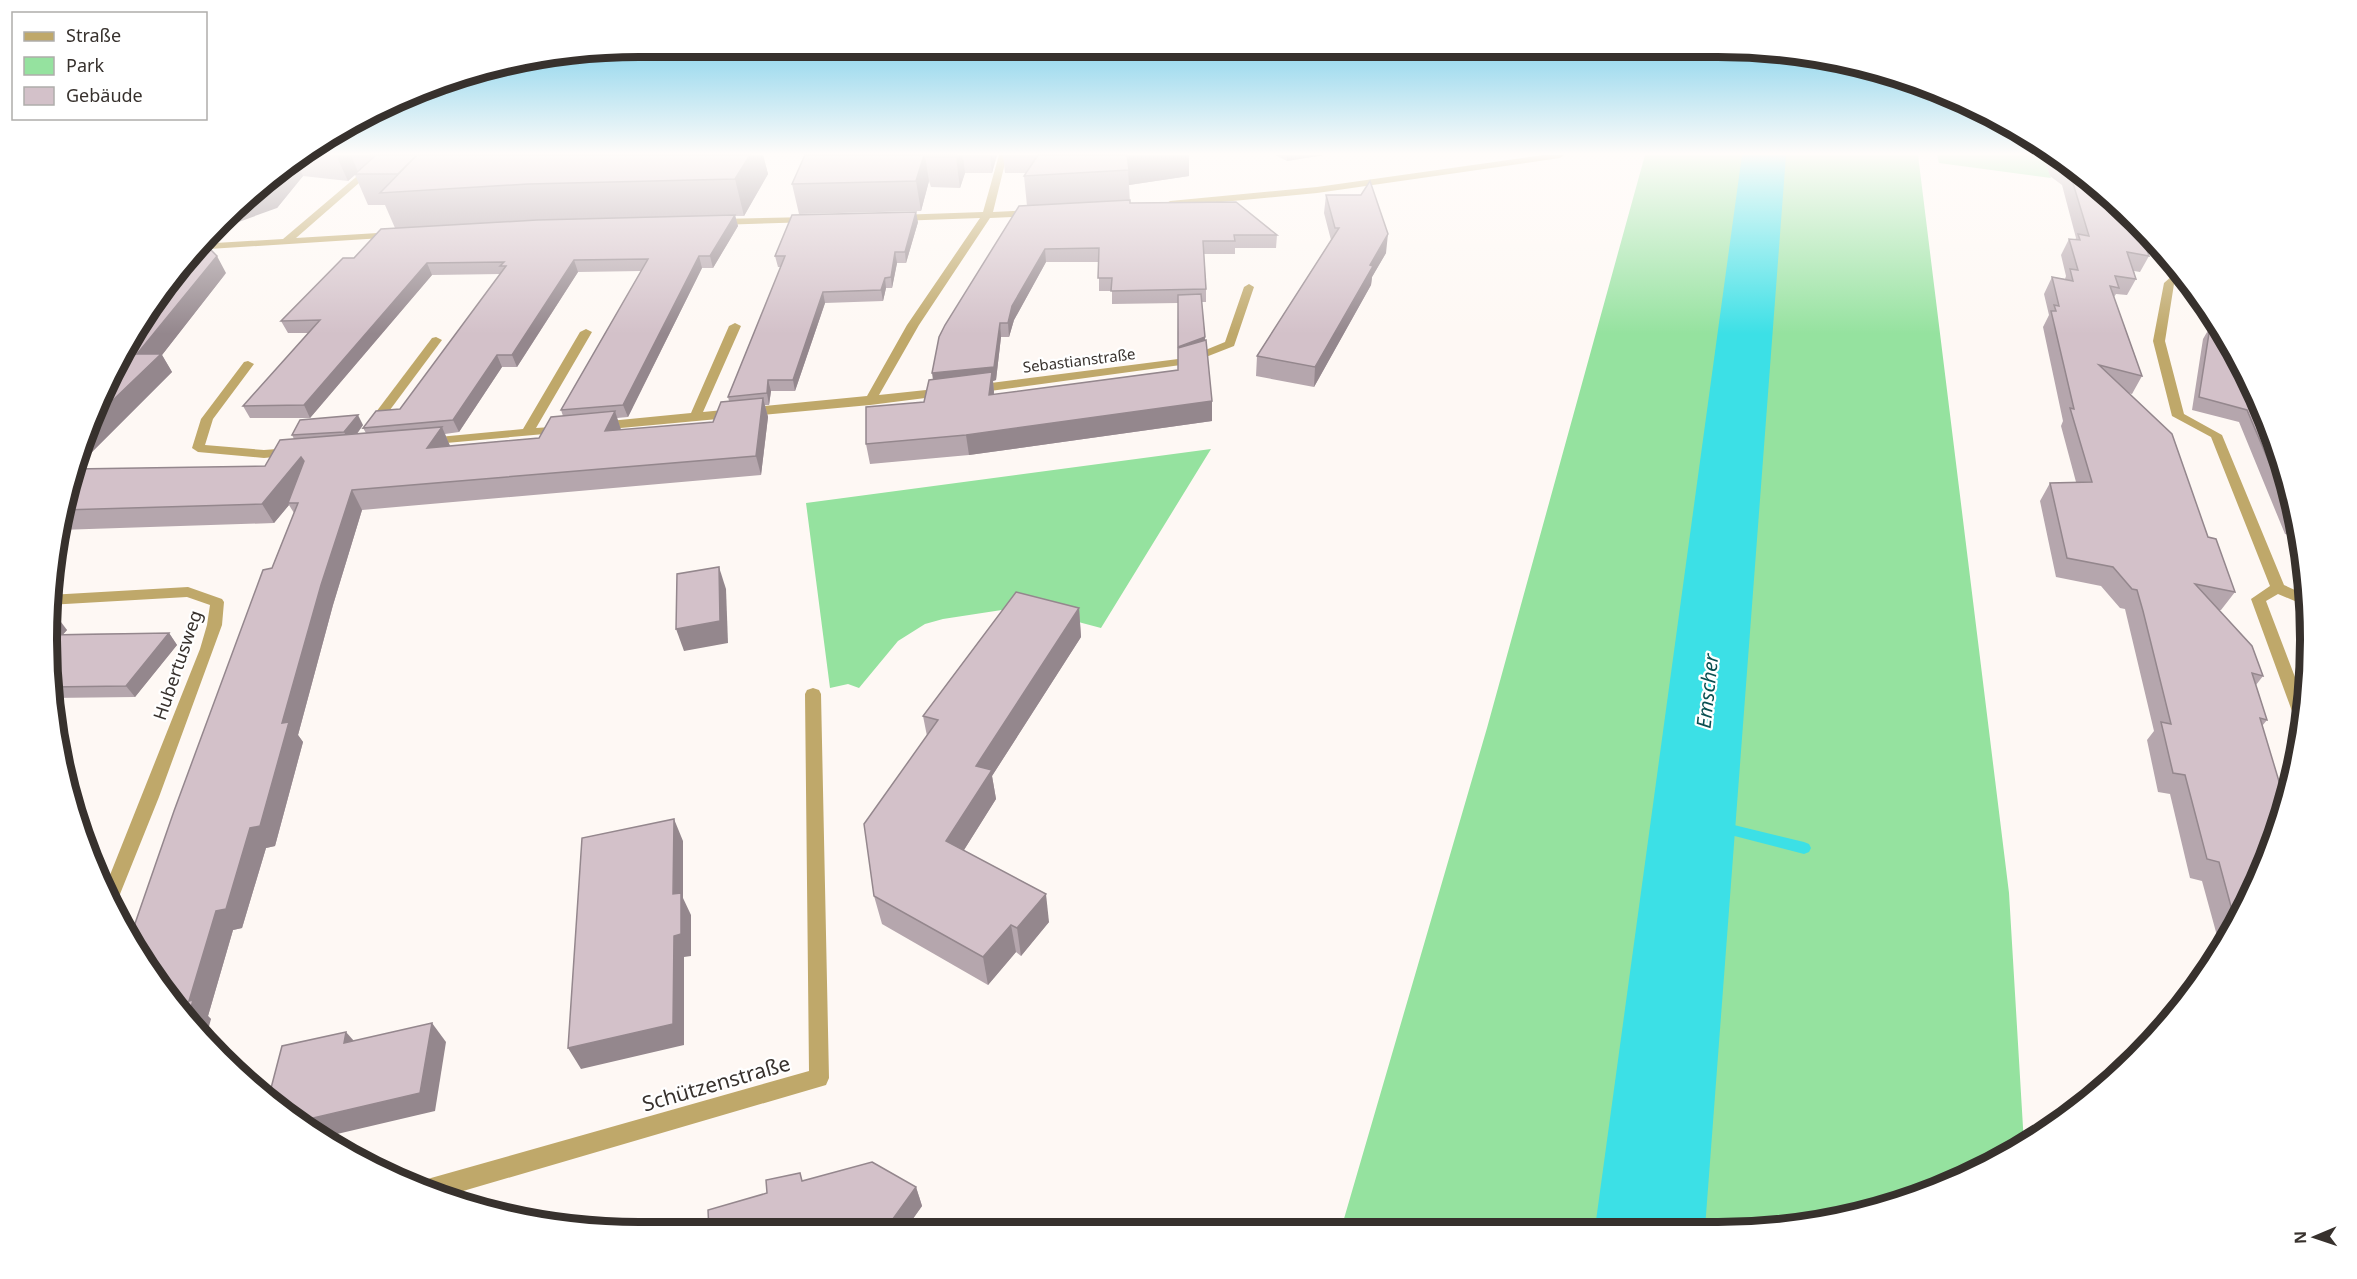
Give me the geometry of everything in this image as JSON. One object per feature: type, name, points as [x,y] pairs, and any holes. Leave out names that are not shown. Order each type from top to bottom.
[{"type":"street","points":[[286,241],[317,215]]},
{"type":"street","points":[[870,401],[913,325],[987,215]]},
{"type":"street","points":[[882,218],[996,215]]},
{"type":"street","points":[[705,222],[823,219]]},
{"type":"street","points":[[211,246],[404,234]]},
{"type":"street","points":[[2175,279],[2169,283],[2159,341],[2178,416],[2216,435],[2278,588],[2299,597]]},
{"type":"street","name":"Sebastianstraße","points":[[411,443],[870,401],[1097,375],[1188,361],[1230,344],[1249,286]]},
{"type":"street","points":[[695,417],[735,326]]},
{"type":"street","points":[[527,433],[586,332]]},
{"type":"street","points":[[362,439],[436,340]]},
{"type":"street","points":[[248,364],[207,419],[198,448],[264,454],[299,452]]},
{"type":"street","points":[[2278,588],[2258,599],[2296,702]]},
{"type":"street","name":"Hubertusweg","points":[[58,599],[188,592],[217,602],[217,618],[210,640],[166,758],[113,889]]},
{"type":"street","name":"Schützenstraße","points":[[439,1186],[819,1078],[813,694]]},
{"type":"green space","points":[[1629,215],[1925,215],[2009,893],[2023,1135],[1975,1162],[1905,1191],[1831,1211],[1794,1217],[1718,1222],[1343,1222],[1487,728]]},
{"type":"green space","points":[[1211,449],[1101,628],[1022,607],[943,619],[925,624],[898,641],[859,688],[848,684],[830,688],[806,503]]},
{"type":"building","points":[[735,215],[710,256],[699,256],[623,405],[561,410],[648,259],[574,260],[512,355],[497,355],[453,420],[363,428],[376,411],[400,409],[506,266],[500,266],[504,262],[427,263],[304,405],[243,406],[320,320],[281,321],[343,258],[354,258],[381,229],[537,220]]},
{"type":"building","points":[[792,215],[915,215],[905,252],[895,252],[891,277],[885,278],[881,290],[823,292],[793,380],[768,380],[767,393],[728,397],[785,256],[775,256]]},
{"type":"building","points":[[1014,215],[1252,215],[1277,235],[1234,235],[1235,241],[1203,241],[1206,289],[1111,291],[1112,278],[1098,278],[1099,248],[1045,249],[1012,306],[1008,323],[1000,323],[994,367],[932,373],[939,337]]},
{"type":"building","points":[[1331,215],[1381,215],[1388,234],[1370,265],[1373,266],[1315,367],[1257,356],[1339,228],[1335,228]]},
{"type":"building","points":[[2083,215],[2115,215],[2145,244],[2149,256],[2127,252],[2136,279],[2115,276],[2119,288],[2110,286],[2142,376],[2099,365],[2172,434],[2208,537],[2216,539],[2235,592],[2195,584],[2252,646],[2263,676],[2252,673],[2267,720],[2260,718],[2281,787],[2256,862],[2232,911],[2219,862],[2207,859],[2185,775],[2173,773],[2161,722],[2171,724],[2137,590],[2132,589],[2113,567],[2067,558],[2050,483],[2092,482],[2070,408],[2074,409],[2051,311],[2056,311],[2054,305],[2059,306],[2052,277],[2073,281],[2070,269],[2078,270],[2069,239],[2080,240],[2078,234],[2089,236]]},
{"type":"building","points":[[209,248],[217,256],[137,354],[161,354],[105,407],[135,348],[155,316],[177,285]]},
{"type":"building","points":[[1201,294],[1205,337],[1178,347],[1178,295]]},
{"type":"building","points":[[2210,328],[2240,382],[2256,417],[2279,485],[2247,410],[2199,397]]},
{"type":"building","points":[[1206,340],[1212,401],[966,435],[866,444],[866,407],[924,402],[929,380],[992,372],[989,395],[1178,370],[1178,348]]},
{"type":"building","points":[[763,398],[756,456],[352,490],[321,585],[282,723],[289,722],[260,826],[250,828],[226,909],[216,911],[189,1001],[193,1000],[190,1010],[155,963],[133,928],[263,570],[272,568],[298,503],[288,503],[304,461],[301,457],[262,504],[72,510],[83,469],[265,466],[280,440],[442,427],[427,448],[539,438],[551,417],[615,411],[605,431],[713,422],[721,402]]},
{"type":"building","points":[[358,415],[344,432],[292,435],[300,420]]},
{"type":"building","points":[[719,567],[720,621],[676,629],[677,574]]},
{"type":"building","points":[[1016,592],[1079,608],[976,766],[992,770],[946,841],[1046,894],[1017,928],[1011,925],[983,957],[874,896],[864,824],[938,720],[923,716]]},
{"type":"building","points":[[169,633],[126,686],[59,687],[57,635]]},
{"type":"building","points":[[674,819],[673,894],[681,893],[681,934],[674,936],[673,1024],[568,1048],[582,838]]},
{"type":"building","points":[[432,1023],[420,1093],[309,1119],[271,1090],[282,1046],[346,1032],[344,1043]]},
{"type":"building","points":[[872,1162],[916,1187],[891,1222],[709,1222],[708,1210],[767,1193],[766,1180],[800,1173],[802,1181]]},
{"type":"waterway","name":"Emscher","points":[[1651,1222],[1758,215]]},
{"type":"waterway","points":[[1693,820],[1804,848]]}]
